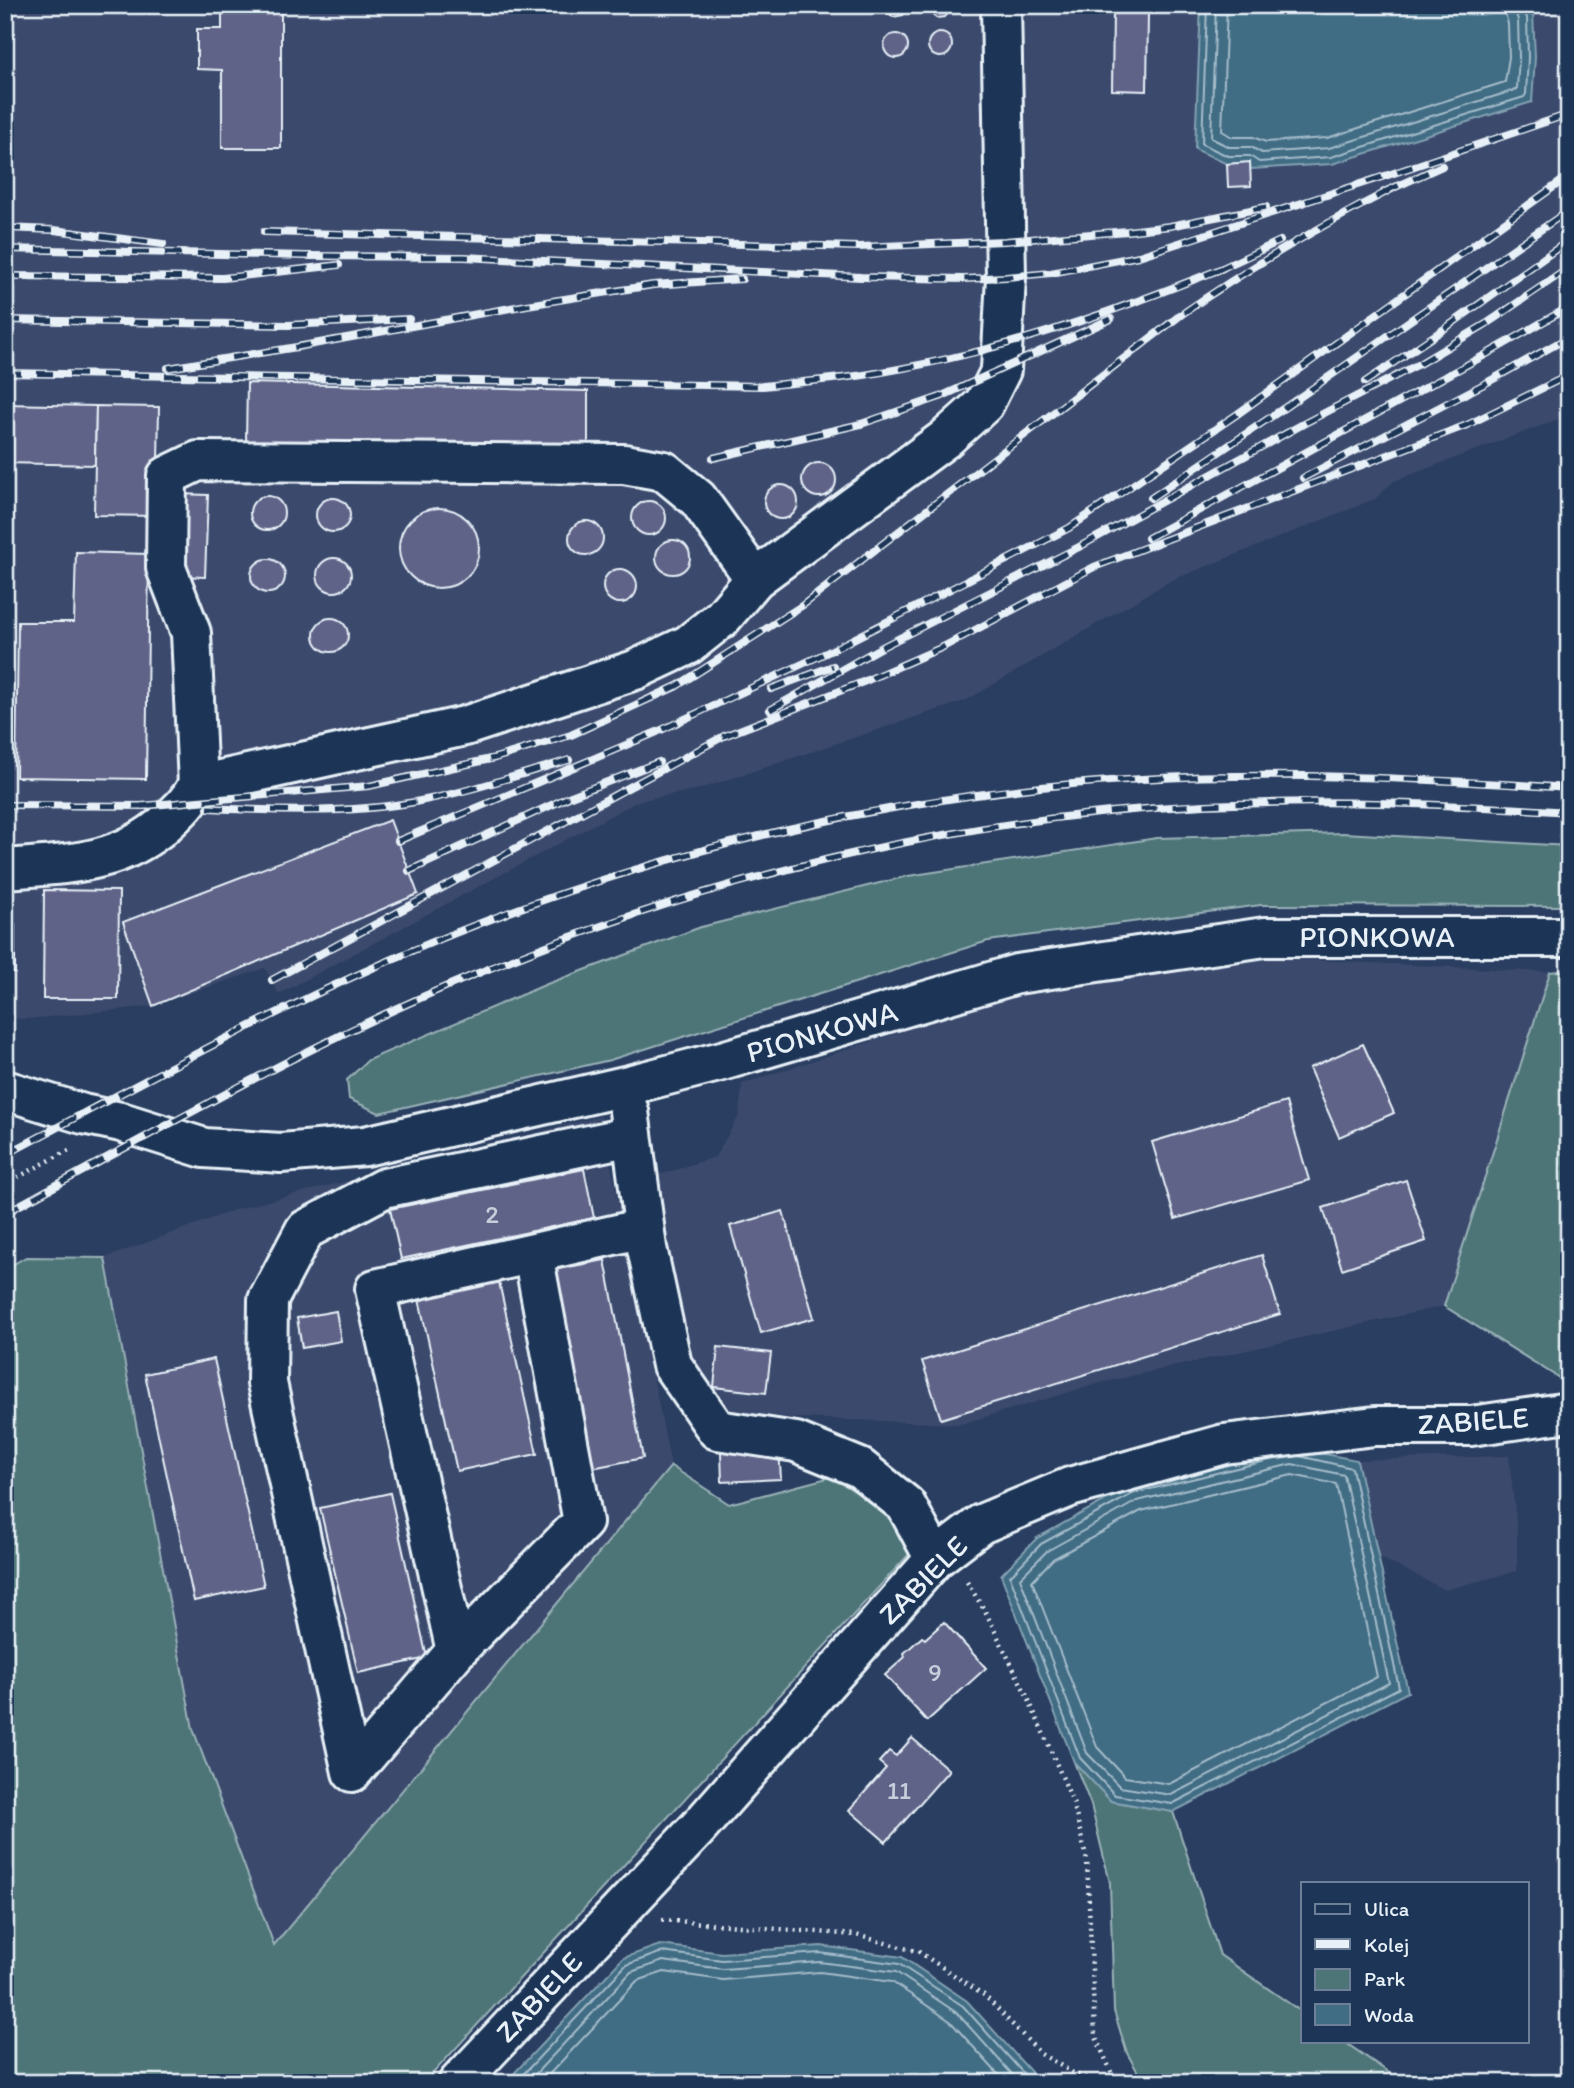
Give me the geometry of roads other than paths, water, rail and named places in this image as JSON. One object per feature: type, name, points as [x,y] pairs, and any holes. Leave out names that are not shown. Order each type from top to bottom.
[{"type":"street","points":[[198,785],[465,726],[635,670],[688,645],[722,618],[755,579],[945,439],[984,404],[1001,370],[1006,277],[1002,5]]},
{"type":"street","points":[[5,869],[80,863],[120,852],[156,831],[189,802],[198,785],[191,634],[166,568],[167,476],[198,461],[624,464],[664,471],[698,499],[755,579]]},
{"type":"street","name":"PIONKOWA","points":[[5,1090],[204,1147],[281,1153],[365,1146],[722,1061],[1017,974],[1265,937],[1569,937]]},
{"type":"street","points":[[625,1086],[644,1228],[672,1365],[717,1430],[796,1442],[860,1468],[906,1506],[935,1559]]},
{"type":"street","points":[[533,1254],[583,1522],[456,1651],[352,1772],[267,1383],[268,1300],[305,1230],[384,1188],[632,1136]]},
{"type":"street","points":[[456,1651],[375,1289],[644,1228]]},
{"type":"street","name":"ZABIELE","points":[[458,2083],[699,1827],[935,1559],[981,1524],[1070,1487],[1224,1444],[1375,1426],[1471,1426],[1569,1412]]},
{"type":"water","points":[[1201,5],[1525,5],[1533,14],[1535,57],[1532,102],[1332,164],[1251,169],[1249,162],[1227,164],[1195,149]]},
{"type":"water","points":[[1292,1448],[1357,1460],[1408,1692],[1173,1812],[1111,1801],[1074,1762],[1001,1575],[1037,1538],[1131,1486]]},
{"type":"water","points":[[660,1945],[722,1953],[821,1946],[902,1957],[967,2001],[1041,2083],[505,2083],[623,1958]]},
{"type":"railway","points":[[5,249],[464,257],[861,277],[1006,277],[1051,273],[1139,256],[1569,114]]},
{"type":"railway","points":[[1384,192],[1442,166]]},
{"type":"railway","points":[[398,841],[657,732],[828,652],[1069,528],[1236,415],[1569,176]]},
{"type":"railway","points":[[141,806],[369,786],[495,758],[571,735],[677,686],[803,605],[1182,314],[1286,248],[1394,188]]},
{"type":"railway","points":[[264,232],[859,247],[1005,241],[1128,231],[1170,226],[1266,207]]},
{"type":"railway","points":[[1151,498],[1569,210]]},
{"type":"railway","points":[[5,228],[54,230],[163,244]]},
{"type":"railway","points":[[1365,382],[1569,240]]},
{"type":"railway","points":[[1216,271],[1280,241]]},
{"type":"railway","points":[[5,276],[223,278],[339,265]]},
{"type":"railway","points":[[5,373],[763,386],[864,375],[956,357],[1091,318],[1223,268]]},
{"type":"railway","points":[[770,710],[882,647],[1079,547],[1419,364],[1486,324],[1569,268]]},
{"type":"railway","points":[[168,368],[653,285],[742,279]]},
{"type":"railway","points":[[1148,538],[1569,307]]},
{"type":"railway","points":[[5,320],[288,325],[409,319]]},
{"type":"railway","points":[[713,458],[861,424],[940,397],[1111,319]]},
{"type":"railway","points":[[1303,478],[1569,337]]},
{"type":"railway","points":[[272,980],[724,736],[863,682],[943,647],[1094,567],[1467,425],[1569,375]]},
{"type":"railway","points":[[771,689],[833,666]]},
{"type":"railway","points":[[208,808],[312,811],[389,806],[454,793],[569,760]]},
{"type":"railway","points":[[409,871],[571,796],[659,762]]},
{"type":"railway","points":[[5,1155],[283,1010],[397,957],[537,902],[621,874],[792,828],[878,810],[966,796],[1142,779],[1302,776],[1569,788]]},
{"type":"railway","points":[[5,1213],[296,1057],[415,1000],[563,940],[652,909],[833,858],[925,838],[1018,823],[1205,805],[1387,803],[1569,812]]},
{"type":"railway","points":[[5,805],[149,806]]}]
